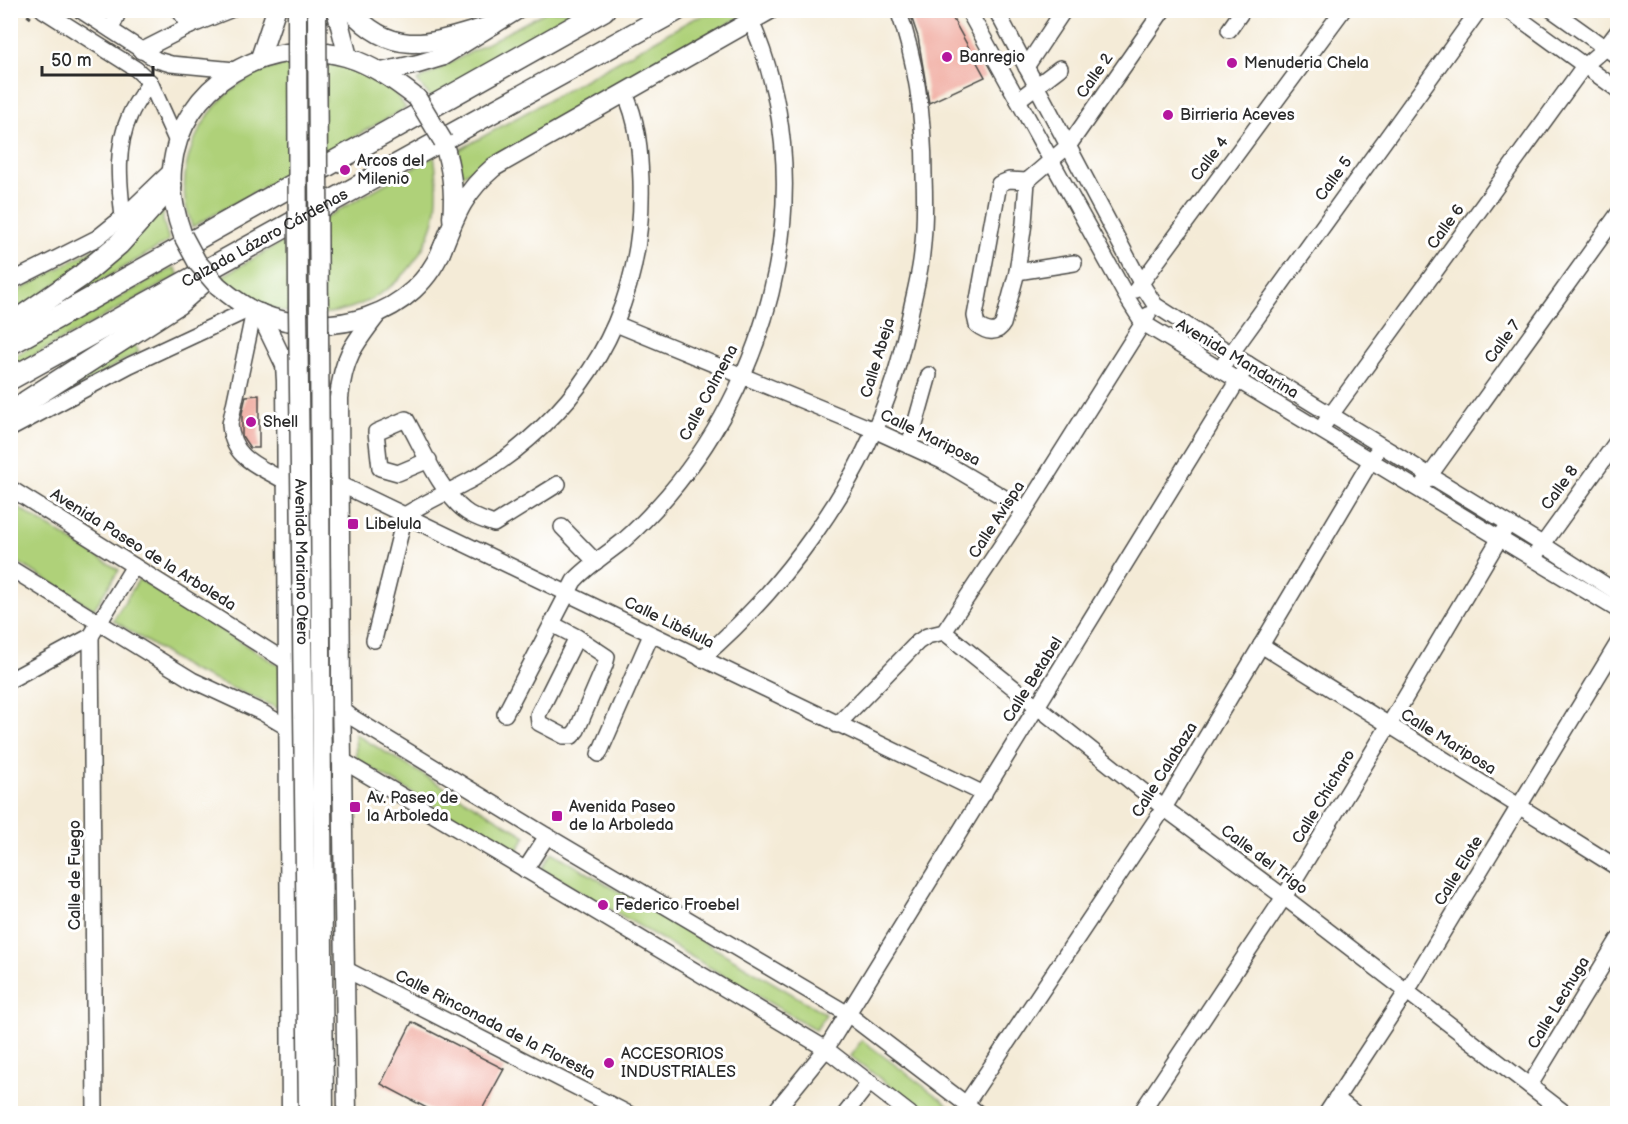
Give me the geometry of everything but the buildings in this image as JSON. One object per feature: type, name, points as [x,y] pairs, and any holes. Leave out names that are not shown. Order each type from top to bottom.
[{"type":"highway","name":"Calzada Lázaro Cárdenas","points":[[10,344],[604,10]]},
{"type":"highway","name":"Calzada Lázaro Cárdenas","points":[[10,379],[669,15],[691,10]]},
{"type":"highway","points":[[10,325],[81,276],[119,244],[171,178]]},
{"type":"highway","points":[[10,416],[27,401],[178,304],[226,258]]},
{"type":"main road","points":[[260,58],[276,10]]},
{"type":"main road","name":"Avenida Mariano Otero","points":[[297,10],[298,308],[308,1113]]},
{"type":"main road","name":"Avenida Mariano Otero","points":[[317,10],[324,1113]]},
{"type":"main road","points":[[336,10],[348,57]]},
{"type":"main road","points":[[350,10],[375,33],[391,40],[413,45],[494,26]]},
{"type":"main road","points":[[381,72],[441,57],[517,10]]},
{"type":"main road","points":[[440,255],[450,228],[454,199],[452,169],[442,141],[417,98],[381,72],[348,57],[326,53],[304,51],[260,58],[235,70],[216,84],[199,101],[186,120],[177,142],[171,178],[175,211],[183,236],[197,262],[217,285],[255,311],[289,323],[319,326],[348,323],[377,314],[402,299],[424,279],[440,255],[458,208],[477,182],[494,167],[770,10]]},
{"type":"main road","name":"Avenida Mariano Otero","points":[[255,311],[285,365],[291,1113]]},
{"type":"main road","points":[[347,1113],[339,398],[342,376],[354,343],[377,314]]},
{"type":"main road","points":[[285,365],[300,374],[302,380],[309,741]]},
{"type":"street","points":[[43,10],[136,69],[150,82],[177,142]]},
{"type":"street","points":[[80,10],[157,60],[171,64],[235,70]]},
{"type":"street","points":[[111,30],[119,10]]},
{"type":"street","points":[[180,10],[190,26]]},
{"type":"street","points":[[141,51],[190,26],[230,10]]},
{"type":"street","name":"Calle Abeja","points":[[701,659],[744,618],[793,563],[818,529],[874,430],[892,383],[904,340],[922,254],[924,176],[921,112],[915,73],[898,10]]},
{"type":"street","name":"Avenida Mandarina","points":[[968,10],[1129,301],[1143,322],[1617,610]]},
{"type":"street","name":"Avenida Mandarina","points":[[996,10],[1141,283],[1155,305],[1509,523],[1617,593]]},
{"type":"street","points":[[1026,67],[1064,10]]},
{"type":"street","name":"Calle 2","points":[[1027,181],[1069,145],[1163,10]]},
{"type":"street","points":[[1229,30],[1243,10]]},
{"type":"street","name":"Calle 4","points":[[1129,301],[1343,10]]},
{"type":"street","name":"Calle 5","points":[[1221,369],[1230,353],[1479,10]]},
{"type":"street","points":[[1508,10],[1617,90]]},
{"type":"street","points":[[1552,10],[1611,52]]},
{"type":"street","name":"Calle Colmena","points":[[505,714],[566,594],[579,576],[631,534],[669,494],[710,436],[743,375],[770,301],[782,235],[784,199],[781,136],[775,94],[768,67],[751,21]]},
{"type":"street","name":"Calle 6","points":[[1320,430],[1584,66],[1611,52],[1617,31]]},
{"type":"street","points":[[1018,100],[1060,68]]},
{"type":"street","points":[[123,217],[118,178],[120,148],[130,114],[150,82]]},
{"type":"street","points":[[374,640],[405,516],[503,460],[549,421],[577,389],[616,324],[632,279],[641,213],[639,150],[632,107],[624,92]]},
{"type":"street","points":[[10,282],[97,238],[171,178]]},
{"type":"street","points":[[1004,181],[1027,181],[1017,272],[1004,324],[1000,330],[994,332],[981,328],[975,321],[975,316],[997,189],[1004,181]]},
{"type":"street","name":"Calle 7","points":[[1418,490],[1617,214]]},
{"type":"street","points":[[1017,272],[1074,263]]},
{"type":"street","name":"Calle Avispa","points":[[944,632],[1025,510],[1155,305]]},
{"type":"street","points":[[10,429],[130,365],[255,311]]},
{"type":"street","points":[[255,311],[230,424],[231,438],[236,450],[246,459],[286,482]]},
{"type":"street","name":"Calle Mariposa","points":[[616,324],[874,430],[942,461],[1025,510]]},
{"type":"street","name":"Calle Betabel","points":[[773,1113],[826,1049],[1248,364]]},
{"type":"street","points":[[909,446],[929,375]]},
{"type":"street","name":"Calle 8","points":[[1534,559],[1542,544],[1617,440]]},
{"type":"street","name":"Calle Calabaza","points":[[972,1109],[1164,808],[1381,446]]},
{"type":"street","points":[[429,460],[447,492],[464,510],[479,519],[494,524],[558,484]]},
{"type":"street","name":"Calle Libélula","points":[[340,484],[984,794]]},
{"type":"street","name":"Avenida Paseo de la Arboleda","points":[[10,488],[287,662],[341,710],[547,836],[848,1014],[972,1109]]},
{"type":"street","name":"Calle Chícharo","points":[[1140,1113],[1284,897],[1509,523]]},
{"type":"street","points":[[562,526],[597,562]]},
{"type":"street","points":[[10,680],[95,629],[134,566]]},
{"type":"street","points":[[10,568],[95,629],[192,680],[263,713],[826,1049],[910,1113]]},
{"type":"street","points":[[552,624],[577,637],[607,657],[577,730],[572,736],[564,736],[539,723],[538,715],[577,637]]},
{"type":"street","name":"Calle de Fuego","points":[[95,629],[95,1113]]},
{"type":"street","points":[[837,724],[918,642],[927,636],[944,632]]},
{"type":"street","name":"Calle del Trigo","points":[[944,632],[1164,808],[1530,1085],[1563,1113]]},
{"type":"street","points":[[599,754],[651,634]]},
{"type":"street","name":"Calle Elote","points":[[1326,1113],[1407,991],[1617,643]]},
{"type":"street","name":"Calle Mariposa","points":[[1261,645],[1617,868]]},
{"type":"street","points":[[525,870],[547,836]]},
{"type":"street","name":"Calle Lechuga","points":[[1530,1085],[1617,940]]},
{"type":"street","name":"Calle Rinconada de la Floresta","points":[[345,969],[624,1112]]},
{"type":"street","points":[[845,1113],[870,1082]]},
{"type":"street","points":[[1336,1098],[1356,1113]]},
{"type":"green space","points":[[547,11],[591,11],[433,100],[417,81]]},
{"type":"green space","points":[[720,11],[751,11],[461,176],[459,150],[693,19]]},
{"type":"green space","points":[[299,62],[348,67],[371,76],[391,89],[406,108],[192,227],[186,207],[185,182],[187,163],[200,129],[222,99],[236,87],[262,72]]},
{"type":"green space","points":[[434,156],[437,190],[433,224],[419,255],[397,281],[371,299],[342,311],[310,314],[278,310],[248,298],[221,277]]},
{"type":"green space","points":[[164,200],[163,220],[169,241],[11,334]]},
{"type":"green space","points":[[122,233],[85,264],[11,314],[11,295]]},
{"type":"green space","points":[[174,267],[179,275],[11,368],[11,358]]},
{"type":"green space","points":[[132,341],[139,352],[12,424]]},
{"type":"green space","points":[[11,503],[119,570],[94,609],[11,558]]},
{"type":"green space","points":[[139,579],[281,667],[282,710],[191,670],[113,620]]},
{"type":"green space","points":[[355,734],[526,836],[515,854],[356,759]]},
{"type":"green space","points":[[552,852],[826,1014],[816,1030],[542,869]]},
{"type":"green space","points":[[862,1040],[959,1113],[926,1113],[850,1056]]},
{"type":"place","name":"Banregio","points":[[947,57]]},
{"type":"place","name":"Menuderia Chela","points":[[1232,63]]},
{"type":"place","name":"Birrieria Aceves","points":[[1168,115]]},
{"type":"place","name":"Arcos del Milenio","points":[[345,170]]},
{"type":"place","name":"Shell","points":[[251,422]]},
{"type":"place","name":"Libelula","points":[[353,524]]},
{"type":"place","name":"Av. Paseo de la Arboleda","points":[[355,807]]},
{"type":"place","name":"Avenida Paseo de la Arboleda","points":[[557,816]]},
{"type":"place","name":"Federico Froebel","points":[[603,905]]},
{"type":"place","name":"ACCESORIOS INDUSTRIALES","points":[[609,1063]]}]
